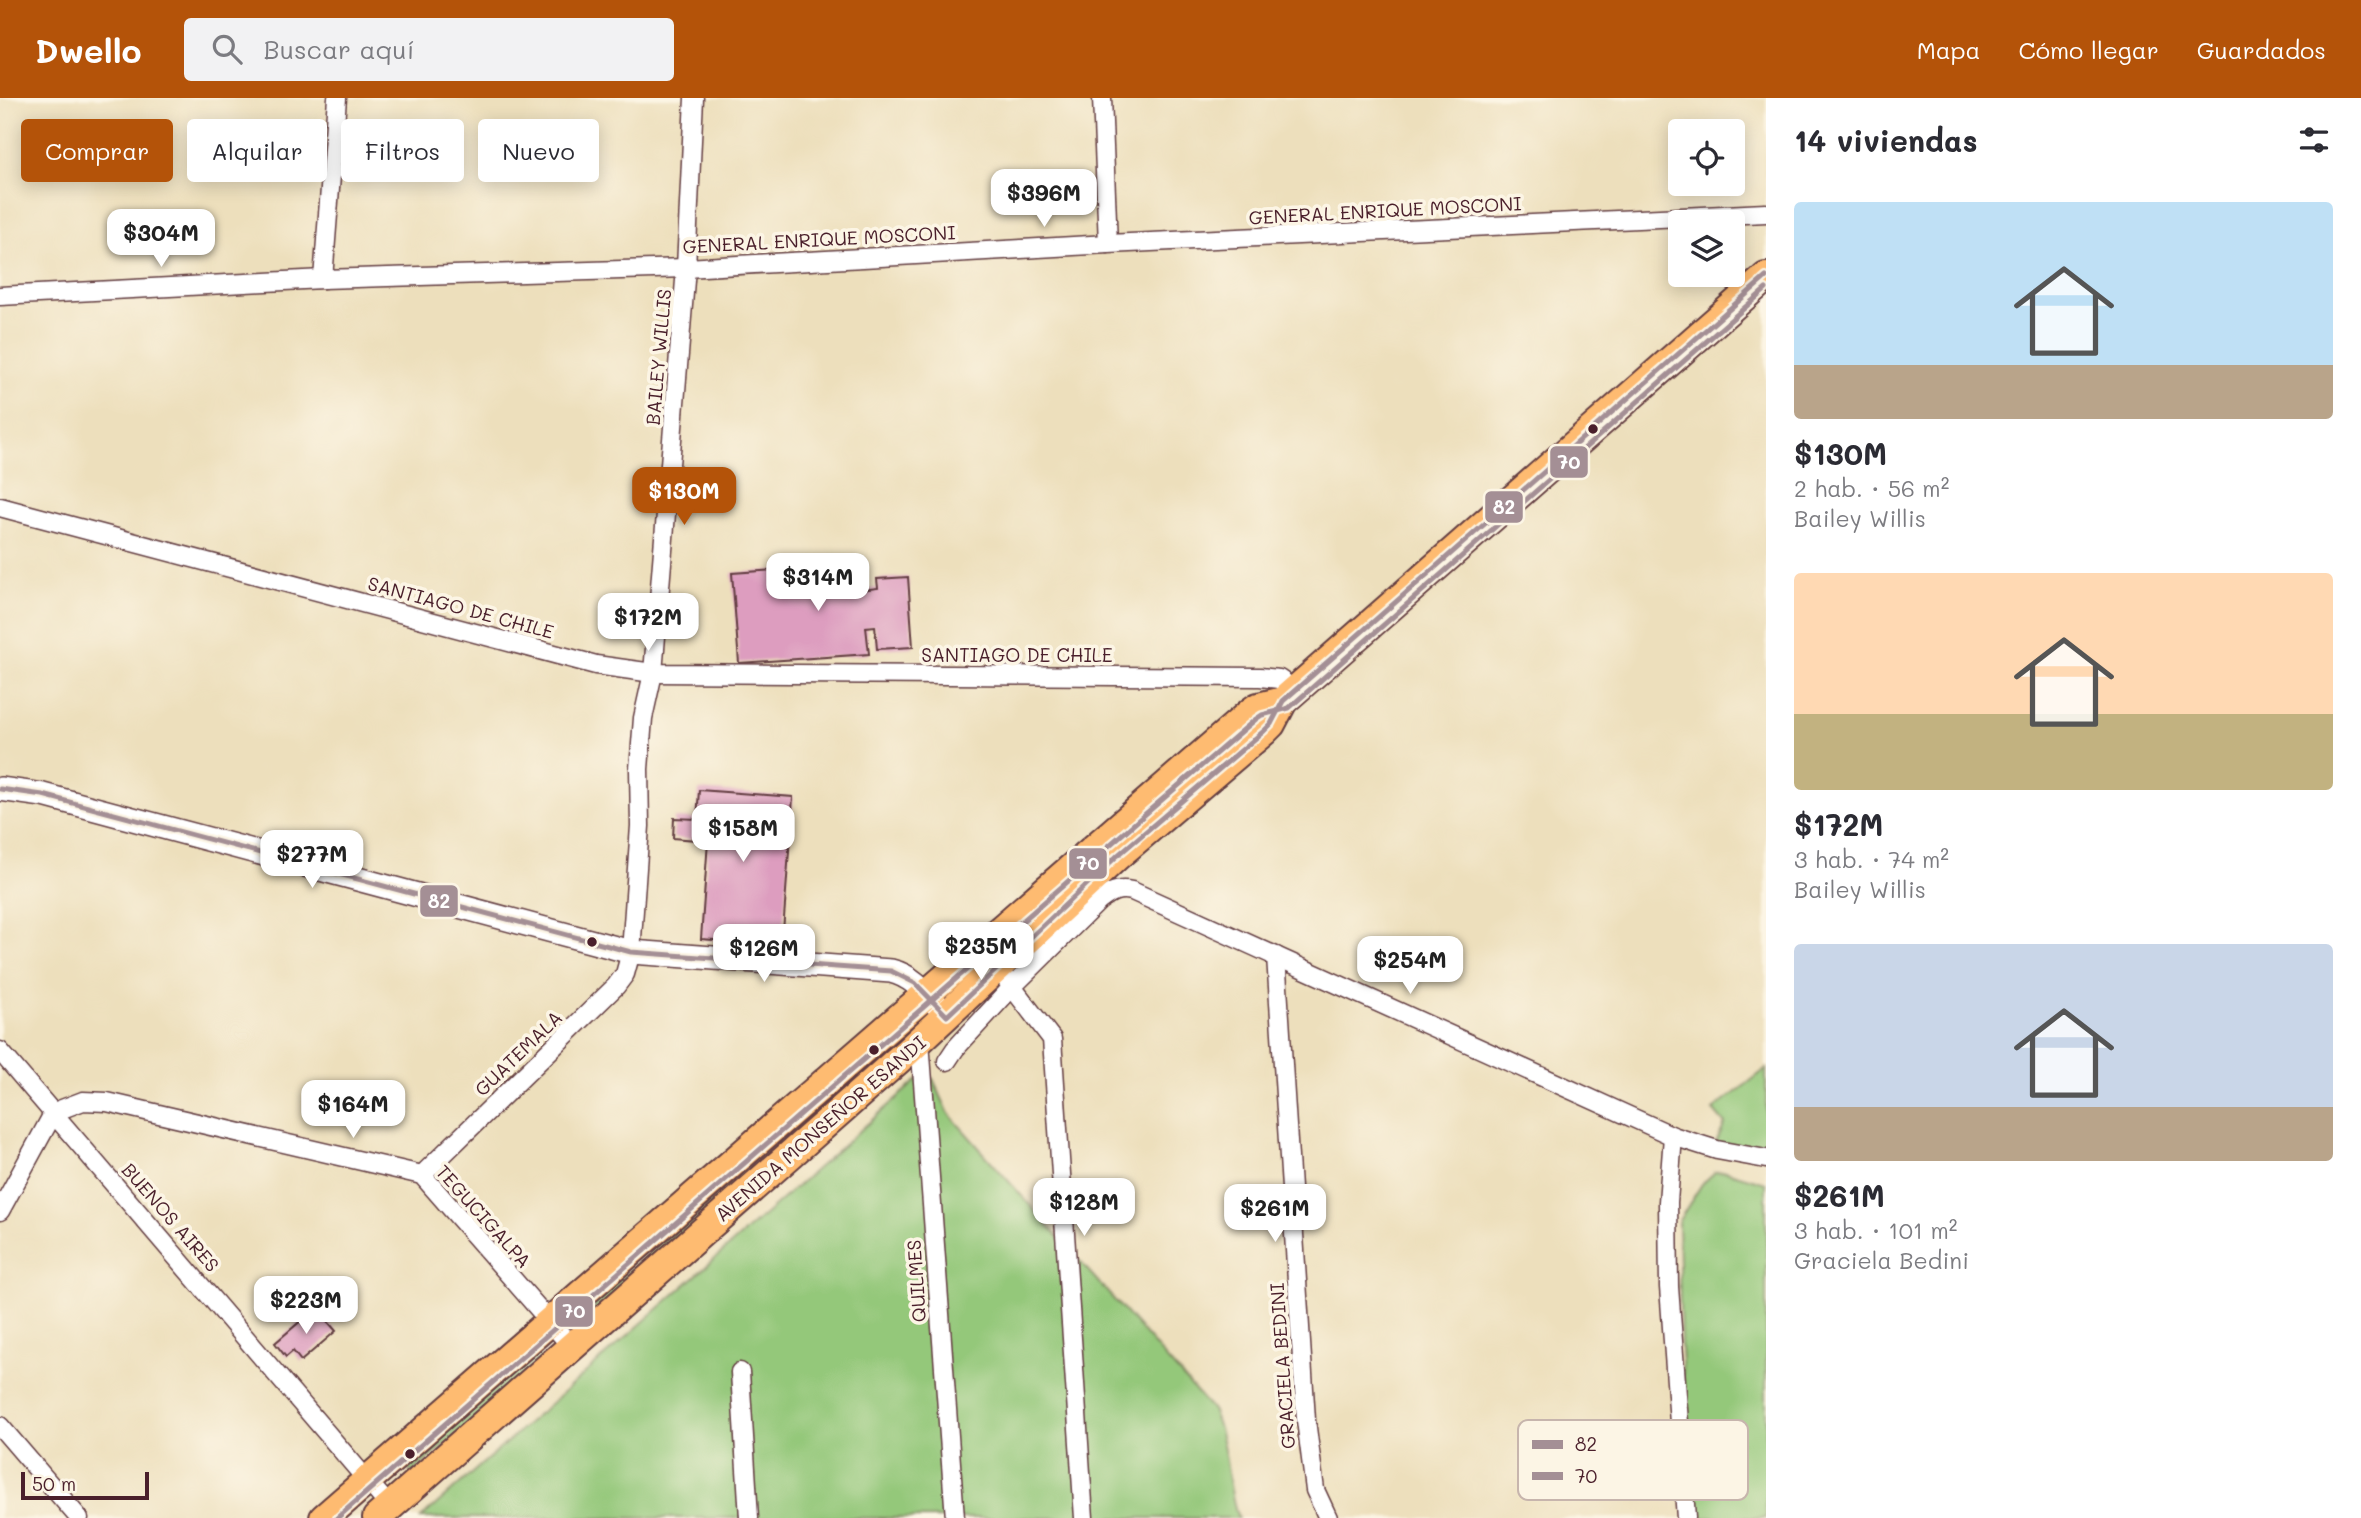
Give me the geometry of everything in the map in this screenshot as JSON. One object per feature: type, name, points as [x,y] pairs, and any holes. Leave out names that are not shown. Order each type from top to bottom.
[{"type":"main road","name":"AVENIDA MONSEÑOR ESANDI","points":[[384,1512],[947,1016],[1005,978],[1117,856],[1265,731],[1289,696],[1766,277]]},
{"type":"main road","name":"AVENIDA MONSEÑOR ESANDI","points":[[324,1518],[1251,712],[1289,696]]},
{"type":"street","points":[[323,279],[337,98]]},
{"type":"street","name":"BAILEY WILLIS","points":[[631,952],[640,826],[639,769],[643,718],[653,673],[686,268],[694,98]]},
{"type":"street","points":[[1102,98],[1108,244]]},
{"type":"street","name":"GENERAL ENRIQUE MOSCONI","points":[[0,296],[323,279],[686,268],[1108,244],[1766,214]]},
{"type":"street","name":"SANTIAGO DE CHILE","points":[[0,507],[596,665],[653,673],[1260,677],[1279,679],[1289,696]]},
{"type":"street","points":[[0,789],[43,795],[631,952],[904,974],[947,1016]]},
{"type":"street","points":[[947,1061],[1005,978],[1117,889],[1132,891],[1672,1136],[1717,1150],[1766,1159]]},
{"type":"street","points":[[976,950],[1005,978],[1052,1039],[1084,1518]]},
{"type":"street","name":"GUATEMALA","points":[[422,1175],[616,986],[625,974],[631,952]]},
{"type":"street","name":"GRACIELA BEDINI","points":[[1276,956],[1306,1420],[1315,1490],[1328,1518]]},
{"type":"street","name":"QUILMES","points":[[920,1041],[955,1518]]},
{"type":"street","name":"BUENOS AIRES","points":[[0,1051],[368,1480],[384,1512]]},
{"type":"street","name":"TEGUCIGALPA","points":[[54,1112],[83,1101],[107,1102],[422,1175],[572,1347]]},
{"type":"street","points":[[0,1211],[54,1112]]},
{"type":"street","points":[[1672,1136],[1668,1202],[1669,1287],[1679,1420]]},
{"type":"street","points":[[740,1372],[749,1518]]},
{"type":"street","points":[[0,1426],[79,1518]]},
{"type":"street","points":[[1685,1500],[1686,1518]]},
{"type":"green space","points":[[901,1035],[907,1043],[593,1315],[586,1307]]},
{"type":"green space","points":[[1766,1069],[1766,1154],[1716,1143],[1725,1124],[1713,1110]]},
{"type":"green space","points":[[924,1074],[933,1079],[949,1114],[1212,1410],[1221,1436],[1238,1518],[421,1518]]},
{"type":"green space","points":[[1726,1171],[1766,1183],[1766,1518],[1694,1518],[1693,1500],[1748,1500],[1748,1420],[1686,1420],[1681,1350],[1678,1222],[1702,1184],[1715,1172]]},
{"type":"green space","points":[[536,1351],[543,1359],[412,1473],[405,1465]]},
{"type":"building","points":[[860,564],[862,590],[878,588],[877,579],[908,577],[913,647],[877,649],[875,626],[866,627],[869,654],[739,663],[732,573]]},
{"type":"building","points":[[699,790],[793,797],[782,945],[701,939],[708,841],[673,838],[674,818],[697,819]]},
{"type":"building","points":[[316,1308],[336,1331],[301,1361],[293,1351],[286,1357],[275,1343]]},
{"type":"transit line","name":"82","points":[[0,789],[43,795],[631,952],[891,971],[915,983],[947,1016],[1117,856],[1264,731],[1271,724],[1283,701],[1766,277]]},
{"type":"transit line","name":"70","points":[[337,1518],[1143,816],[1256,719],[1289,708],[1766,289]]}]
